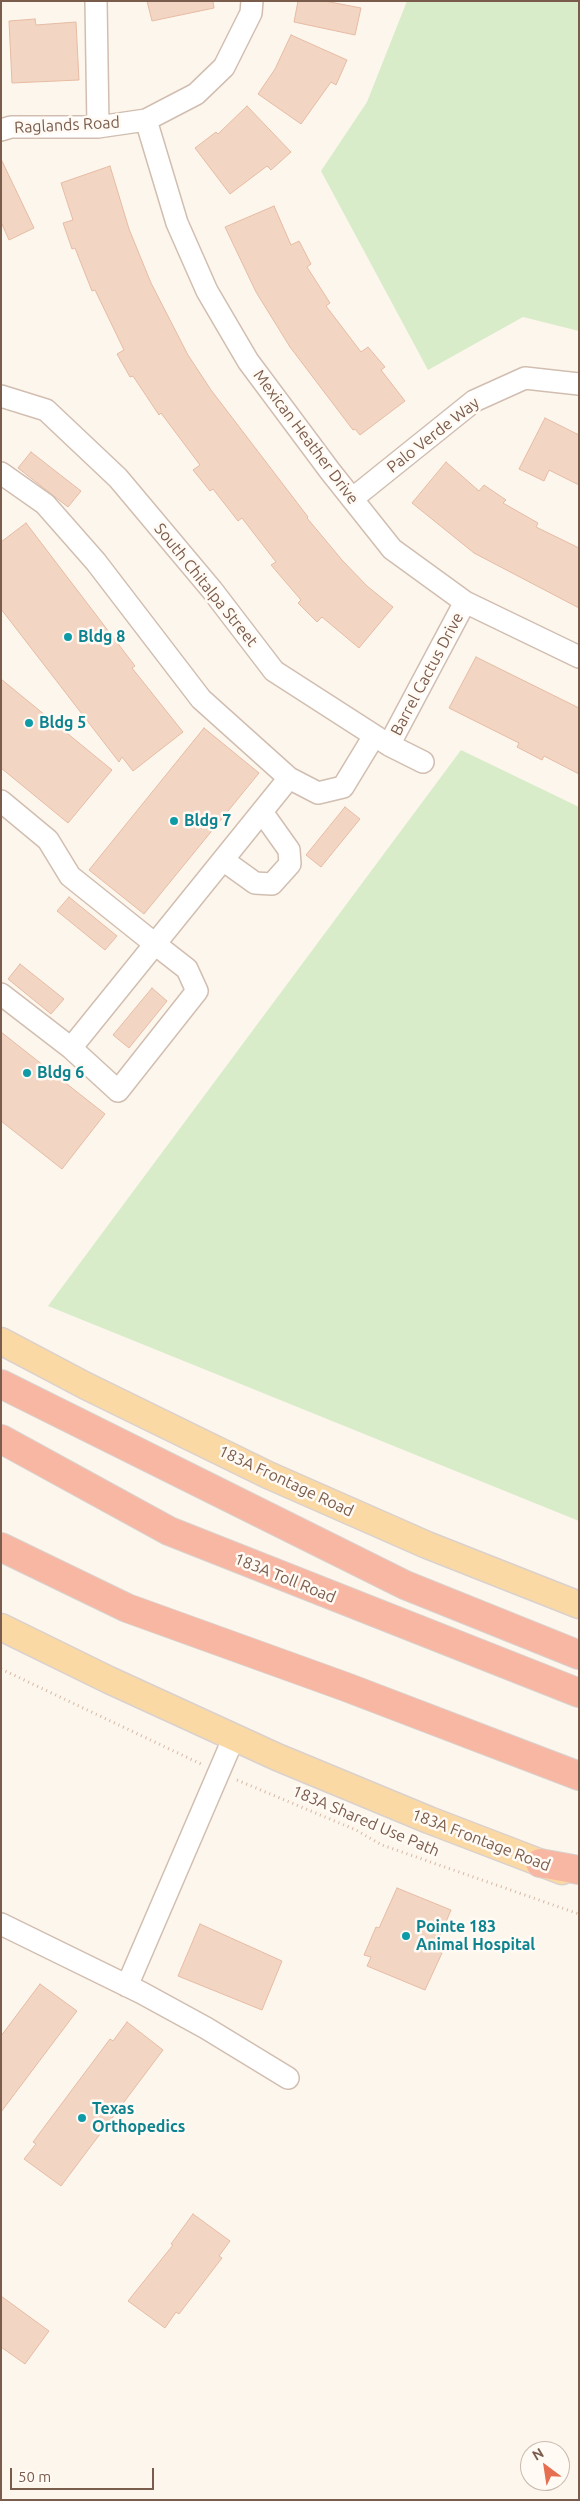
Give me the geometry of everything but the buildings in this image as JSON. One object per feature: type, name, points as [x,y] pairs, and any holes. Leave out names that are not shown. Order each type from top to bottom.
[{"type":"highway","points":[[1,1384],[405,1585],[579,1655]]},
{"type":"highway","name":"183A Toll Road","points":[[1,1439],[169,1531],[579,1693]]},
{"type":"highway","points":[[1,1547],[127,1608],[346,1687],[579,1776]]},
{"type":"highway","points":[[540,1863],[579,1870]]},
{"type":"main road","name":"183A Frontage Road","points":[[1,1341],[86,1386],[268,1475],[427,1545],[579,1605]]},
{"type":"main road","name":"183A Frontage Road","points":[[1,1627],[234,1737],[429,1820],[579,1878]]},
{"type":"street","points":[[96,1],[98,127]]},
{"type":"street","name":"Raglands Road","points":[[1,130],[11,127],[98,127],[146,120],[196,94],[224,67],[251,13],[252,1]]},
{"type":"street","name":"Mexican Heather Drive","points":[[146,120],[177,223],[207,291],[248,361],[392,549],[464,602],[579,657]]},
{"type":"street","name":"Palo Verde Way","points":[[352,499],[474,401],[525,378],[579,384]]},
{"type":"street","name":"South Chitalpa Street","points":[[1,396],[46,410],[118,478],[212,590],[274,671],[381,740],[423,762]]},
{"type":"street","name":"Barrel Cactus Drive","points":[[1,473],[45,504],[96,562],[202,699],[289,778],[318,793],[343,787],[381,740],[464,602]]},
{"type":"street","points":[[72,1048],[289,778]]},
{"type":"street","points":[[1,801],[48,840],[70,876],[187,969],[197,991],[118,1091],[72,1048],[1,994]]},
{"type":"street","points":[[223,860],[254,884],[272,884],[290,864],[289,850],[262,812]]},
{"type":"street","points":[[127,1986],[234,1737]]},
{"type":"street","points":[[1,1924],[127,1986],[206,2028],[288,2078]]},
{"type":"path","points":[[1,1669],[201,1764]]},
{"type":"path","name":"183A Shared Use Path","points":[[231,1777],[356,1830],[382,1845],[579,1914]]},
{"type":"green space","points":[[407,1],[579,1],[579,331],[523,317],[428,370],[321,171],[367,102]]},
{"type":"green space","points":[[461,750],[579,807],[579,1521],[48,1306]]},
{"type":"place","name":"Bldg 8","points":[[68,637]]},
{"type":"place","name":"Bldg 5","points":[[29,723]]},
{"type":"place","name":"Bldg 7","points":[[174,821]]},
{"type":"place","name":"Bldg 6","points":[[27,1073]]},
{"type":"place","name":"Pointe 183 Animal Hospital","points":[[406,1936]]},
{"type":"place","name":"Texas Orthopedics","points":[[82,2118]]}]
